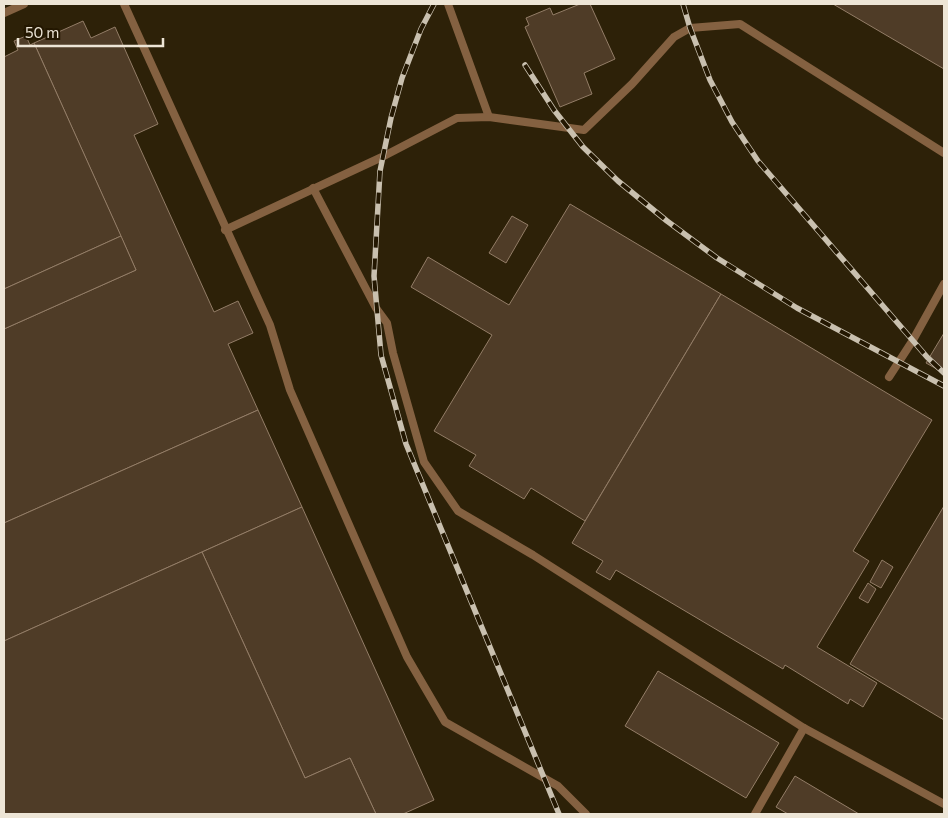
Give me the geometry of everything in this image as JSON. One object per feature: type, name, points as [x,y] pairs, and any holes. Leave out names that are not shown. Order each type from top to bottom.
[{"type":"lane","points":[[4,13],[24,4]]},
{"type":"lane","points":[[124,4],[225,230],[270,325],[290,390],[407,657],[445,722],[558,786],[586,814]]},
{"type":"lane","points":[[448,4],[489,117]]},
{"type":"lane","points":[[225,230],[382,157],[457,118],[489,117],[584,130],[632,84],[674,37],[690,28],[740,24],[944,153]]},
{"type":"lane","points":[[313,188],[376,308],[387,323],[393,353],[424,462],[458,511],[533,555],[804,728],[944,804]]},
{"type":"lane","points":[[889,377],[913,340],[944,284]]},
{"type":"lane","points":[[755,814],[804,728]]},
{"type":"building","points":[[580,4],[590,4],[615,59],[584,73],[592,94],[560,107],[525,27],[529,25],[526,18],[550,8],[553,15]]},
{"type":"building","points":[[833,4],[944,4],[944,69]]},
{"type":"building","points":[[83,21],[91,38],[115,27],[158,124],[134,135],[214,312],[238,301],[253,333],[228,344],[258,410],[4,523],[4,329],[136,270],[34,43]]},
{"type":"building","points":[[26,36],[30,45],[34,43],[121,236],[4,289],[4,57],[18,50],[14,41]]},
{"type":"building","points":[[570,204],[721,294],[585,521],[531,488],[524,499],[469,466],[476,455],[434,431],[492,335],[411,287],[428,257],[509,305]]},
{"type":"building","points":[[512,216],[528,225],[506,263],[489,253]]},
{"type":"building","points":[[121,236],[136,270],[4,329],[4,289]]},
{"type":"building","points":[[721,294],[932,420],[853,551],[869,561],[817,647],[877,683],[863,707],[850,699],[848,704],[785,665],[783,669],[616,570],[610,580],[596,572],[603,561],[572,543]]},
{"type":"building","points":[[944,333],[944,373],[926,363]]},
{"type":"building","points":[[258,410],[302,507],[4,641],[4,523]]},
{"type":"building","points":[[944,506],[944,720],[850,664]]},
{"type":"building","points":[[302,507],[434,800],[403,814],[376,814],[350,758],[305,778],[202,552]]},
{"type":"building","points":[[202,552],[305,778],[350,758],[376,814],[4,814],[4,641]]},
{"type":"building","points":[[882,560],[893,567],[881,588],[870,582]]},
{"type":"building","points":[[868,583],[876,589],[868,603],[859,598]]},
{"type":"building","points":[[658,671],[779,743],[746,798],[625,726]]},
{"type":"building","points":[[795,776],[859,814],[788,814],[776,807]]},
{"type":"railway","points":[[434,4],[421,29],[402,78],[380,171],[374,276],[381,355],[406,444],[559,814]]},
{"type":"railway","points":[[683,4],[710,80],[732,122],[758,161],[927,357],[944,373]]},
{"type":"railway","points":[[525,65],[554,110],[583,147],[618,181],[667,221],[717,258],[797,308],[944,386]]}]
